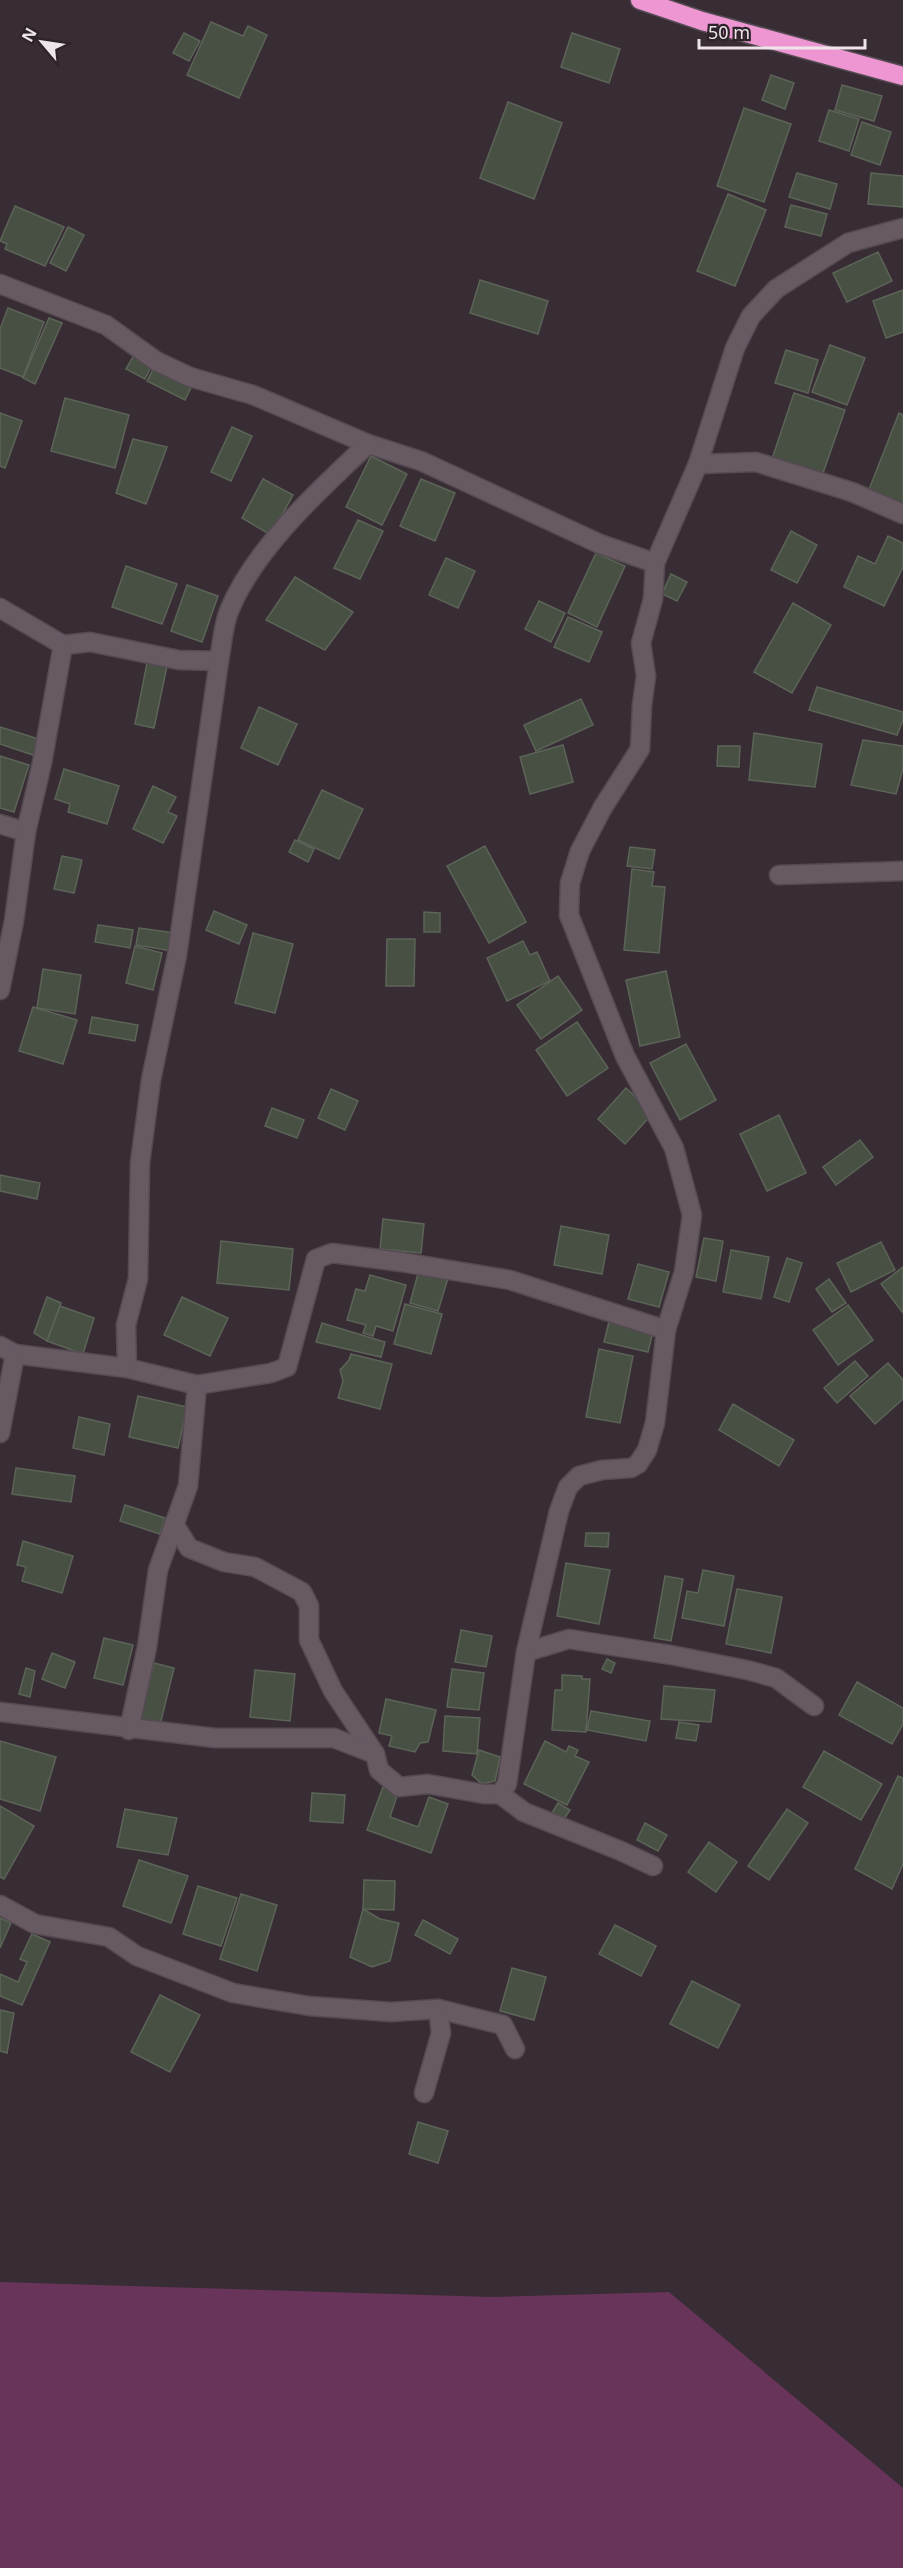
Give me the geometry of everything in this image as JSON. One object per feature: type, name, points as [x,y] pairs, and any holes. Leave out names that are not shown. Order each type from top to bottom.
[{"type":"highway","points":[[640,0],[702,21],[903,76]]},
{"type":"street","points":[[500,1794],[507,1784],[526,1652],[560,1511],[568,1487],[579,1476],[590,1472],[631,1468],[638,1464],[647,1450],[655,1423],[666,1330],[684,1272],[692,1215],[674,1148],[625,1056],[569,915],[570,883],[580,851],[603,807],[640,749],[646,676],[640,643],[653,599],[655,563],[698,464],[735,348],[751,316],[776,289],[848,243],[903,228]]},
{"type":"street","points":[[0,284],[106,325],[156,361],[190,377],[253,395],[368,444],[421,461],[600,544],[655,563]]},
{"type":"street","points":[[127,1368],[126,1325],[138,1279],[140,1163],[151,1080],[179,943],[219,661],[228,613],[241,586],[266,551],[320,490],[368,444]]},
{"type":"street","points":[[698,464],[756,462],[852,492],[903,514]]},
{"type":"street","points":[[0,608],[63,645],[90,642],[179,660],[219,661]]},
{"type":"street","points":[[0,990],[14,921],[26,832],[42,763],[63,645]]},
{"type":"street","points":[[0,824],[26,832]]},
{"type":"street","points":[[779,875],[903,871]]},
{"type":"street","points":[[0,1433],[7,1350],[127,1368],[196,1385],[271,1373],[287,1367],[316,1259],[332,1253],[510,1280],[666,1330]]},
{"type":"street","points":[[129,1730],[147,1647],[158,1570],[188,1486],[196,1385]]},
{"type":"street","points":[[174,1524],[189,1548],[224,1562],[255,1567],[302,1592],[309,1606],[309,1640],[333,1691],[375,1754],[379,1770],[399,1787],[428,1784],[484,1794],[500,1794],[524,1812],[653,1866]]},
{"type":"street","points":[[526,1652],[569,1639],[747,1670],[776,1678],[814,1706]]},
{"type":"street","points":[[0,1712],[129,1730],[214,1738],[334,1738],[375,1754]]},
{"type":"street","points":[[0,1905],[35,1924],[109,1938],[137,1956],[233,1992],[309,2006],[391,2012],[438,2008],[503,2025],[515,2049]]},
{"type":"street","points":[[424,2093],[441,2033],[438,2008]]},
{"type":"shaded area","points":[[0,2282],[492,2297],[669,2292],[903,2488],[903,2568],[0,2568]]},
{"type":"building","points":[[211,22],[243,36],[248,26],[267,35],[239,98],[187,75]]},
{"type":"building","points":[[184,33],[200,41],[189,61],[173,53]]},
{"type":"building","points":[[572,33],[620,49],[609,83],[561,67]]},
{"type":"building","points":[[771,75],[794,83],[785,109],[762,100]]},
{"type":"building","points":[[842,85],[882,96],[874,121],[835,110]]},
{"type":"building","points":[[508,102],[562,123],[534,199],[480,178]]},
{"type":"building","points":[[744,108],[791,124],[764,202],[717,186]]},
{"type":"building","points":[[829,110],[859,119],[849,151],[819,141]]},
{"type":"building","points":[[862,122],[891,132],[880,165],[851,155]]},
{"type":"building","points":[[797,173],[837,184],[830,209],[789,197]]},
{"type":"building","points":[[871,173],[903,176],[903,207],[868,204]]},
{"type":"building","points":[[728,194],[766,210],[735,286],[697,271]]},
{"type":"building","points":[[791,205],[827,214],[821,236],[785,227]]},
{"type":"building","points":[[15,206],[64,227],[45,266],[5,249],[7,244],[0,241]]},
{"type":"building","points":[[68,227],[84,235],[66,271],[50,263]]},
{"type":"building","points":[[878,252],[892,281],[847,302],[833,273]]},
{"type":"building","points":[[480,280],[548,301],[538,334],[470,313]]},
{"type":"building","points":[[903,290],[903,332],[886,338],[873,301]]},
{"type":"building","points":[[8,308],[44,322],[23,377],[0,368],[0,329]]},
{"type":"building","points":[[49,318],[62,323],[35,384],[23,378]]},
{"type":"building","points":[[830,345],[865,358],[847,405],[812,392]]},
{"type":"building","points":[[786,350],[818,360],[808,393],[775,383]]},
{"type":"building","points":[[134,355],[152,365],[145,379],[126,369]]},
{"type":"building","points":[[157,362],[194,381],[185,400],[147,381]]},
{"type":"building","points":[[794,393],[845,410],[822,476],[772,459]]},
{"type":"building","points":[[65,398],[129,415],[115,468],[51,451]]},
{"type":"building","points":[[0,413],[22,421],[5,468],[0,466]]},
{"type":"building","points":[[899,413],[903,415],[903,506],[868,492]]},
{"type":"building","points":[[232,427],[252,436],[231,481],[211,472]]},
{"type":"building","points":[[133,439],[167,447],[146,504],[116,493]]},
{"type":"building","points":[[371,456],[407,474],[382,525],[346,507]]},
{"type":"building","points":[[263,479],[293,495],[271,535],[242,518]]},
{"type":"building","points":[[421,479],[455,493],[435,541],[400,526]]},
{"type":"building","points":[[358,520],[383,531],[360,579],[334,568]]},
{"type":"building","points":[[791,531],[817,545],[797,583],[771,570]]},
{"type":"building","points":[[888,536],[903,543],[903,567],[884,606],[844,587],[858,556],[875,564]]},
{"type":"building","points":[[596,553],[625,566],[597,627],[568,613]]},
{"type":"building","points":[[446,558],[475,571],[458,608],[429,595]]},
{"type":"building","points":[[126,566],[177,584],[162,624],[112,607]]},
{"type":"building","points":[[671,574],[687,582],[677,601],[662,594]]},
{"type":"building","points":[[295,577],[353,612],[325,650],[266,620]]},
{"type":"building","points":[[187,585],[218,596],[202,642],[171,631]]},
{"type":"building","points":[[539,601],[565,613],[551,642],[525,629]]},
{"type":"building","points":[[793,603],[831,625],[792,693],[754,672]]},
{"type":"building","points":[[568,617],[602,632],[589,662],[554,647]]},
{"type":"building","points":[[147,663],[167,666],[154,728],[135,724]]},
{"type":"building","points":[[817,687],[903,712],[903,720],[897,735],[809,710]]},
{"type":"building","points":[[581,699],[593,725],[536,751],[524,725]]},
{"type":"building","points":[[259,707],[297,724],[278,765],[241,748]]},
{"type":"building","points":[[0,727],[42,740],[36,756],[0,744]]},
{"type":"building","points":[[754,733],[822,744],[815,787],[749,780]]},
{"type":"building","points":[[863,740],[903,746],[903,769],[896,794],[851,785]]},
{"type":"building","points":[[563,745],[573,782],[530,794],[520,757]]},
{"type":"building","points":[[718,746],[740,746],[739,767],[717,766]]},
{"type":"building","points":[[0,756],[29,765],[14,812],[0,808]]},
{"type":"building","points":[[64,769],[119,786],[107,824],[68,812],[70,804],[55,799]]},
{"type":"building","points":[[153,786],[176,797],[168,812],[177,816],[163,843],[133,829]]},
{"type":"building","points":[[322,790],[363,809],[339,859],[298,840]]},
{"type":"building","points":[[295,840],[314,849],[308,862],[289,852]]},
{"type":"building","points":[[485,846],[526,922],[489,943],[447,866]]},
{"type":"building","points":[[630,847],[655,850],[652,869],[627,866]]},
{"type":"building","points":[[62,856],[82,860],[74,893],[54,889]]},
{"type":"building","points":[[632,869],[654,872],[652,886],[665,887],[659,953],[624,950]]},
{"type":"building","points":[[214,911],[247,925],[239,944],[206,930]]},
{"type":"building","points":[[424,912],[440,913],[440,932],[424,932]]},
{"type":"building","points":[[98,925],[133,930],[130,948],[95,942]]},
{"type":"building","points":[[139,928],[174,933],[171,951],[136,945]]},
{"type":"building","points":[[253,933],[293,944],[275,1013],[235,1003]]},
{"type":"building","points":[[387,939],[415,939],[414,986],[386,986]]},
{"type":"building","points":[[523,941],[530,955],[537,952],[550,981],[507,1001],[487,958]]},
{"type":"building","points":[[135,946],[162,953],[153,990],[126,983]]},
{"type":"building","points":[[43,969],[81,975],[75,1014],[37,1008]]},
{"type":"building","points":[[666,971],[680,1037],[640,1046],[626,980]]},
{"type":"building","points":[[558,976],[582,1010],[541,1039],[517,1005]]},
{"type":"building","points":[[33,1007],[77,1020],[63,1064],[19,1051]]},
{"type":"building","points":[[92,1017],[138,1025],[135,1041],[89,1033]]},
{"type":"building","points":[[577,1022],[608,1068],[567,1096],[536,1050]]},
{"type":"building","points":[[686,1044],[716,1100],[680,1120],[650,1063]]},
{"type":"building","points":[[626,1088],[653,1113],[625,1144],[598,1119]]},
{"type":"building","points":[[331,1089],[358,1101],[345,1130],[318,1118]]},
{"type":"building","points":[[272,1108],[304,1120],[297,1138],[265,1126]]},
{"type":"building","points":[[779,1115],[806,1173],[767,1191],[740,1134]]},
{"type":"building","points":[[860,1140],[873,1157],[836,1185],[823,1167]]},
{"type":"building","points":[[0,1175],[40,1183],[37,1199],[0,1191]]},
{"type":"building","points":[[383,1219],[424,1224],[421,1253],[380,1249]]},
{"type":"building","points":[[561,1226],[609,1235],[602,1274],[554,1265]]},
{"type":"building","points":[[704,1238],[723,1241],[716,1281],[696,1277]]},
{"type":"building","points":[[221,1241],[293,1249],[289,1290],[217,1283]]},
{"type":"building","points":[[881,1242],[895,1270],[851,1292],[837,1263]]},
{"type":"building","points":[[731,1250],[769,1257],[761,1299],[723,1292]]},
{"type":"building","points":[[787,1258],[802,1263],[789,1302],[774,1297]]},
{"type":"building","points":[[638,1264],[669,1272],[659,1307],[628,1299]]},
{"type":"building","points":[[903,1267],[903,1313],[881,1284]]},
{"type":"building","points":[[419,1270],[448,1278],[438,1311],[410,1303]]},
{"type":"building","points":[[370,1275],[406,1285],[393,1331],[376,1326],[373,1336],[363,1333],[366,1325],[347,1320],[356,1289],[365,1291]]},
{"type":"building","points":[[829,1279],[846,1303],[832,1312],[816,1289]]},
{"type":"building","points":[[47,1297],[61,1303],[47,1341],[34,1333]]},
{"type":"building","points":[[182,1297],[228,1318],[210,1356],[164,1335]]},
{"type":"building","points":[[405,1304],[442,1314],[431,1354],[394,1344]]},
{"type":"building","points":[[848,1305],[873,1340],[838,1365],[813,1330]]},
{"type":"building","points":[[60,1306],[94,1318],[83,1354],[47,1341]]},
{"type":"building","points":[[610,1318],[654,1327],[648,1352],[604,1342]]},
{"type":"building","points":[[322,1323],[385,1342],[381,1357],[316,1342]]},
{"type":"building","points":[[599,1349],[633,1356],[620,1423],[586,1417]]},
{"type":"building","points":[[351,1354],[392,1364],[380,1409],[338,1398],[343,1381],[340,1370]]},
{"type":"building","points":[[855,1361],[868,1376],[837,1403],[824,1388]]},
{"type":"building","points":[[888,1363],[903,1380],[903,1399],[875,1424],[850,1396]]},
{"type":"building","points":[[138,1396],[187,1407],[178,1448],[129,1437]]},
{"type":"building","points":[[733,1404],[794,1440],[779,1466],[719,1430]]},
{"type":"building","points":[[79,1417],[110,1424],[104,1455],[73,1448]]},
{"type":"building","points":[[16,1468],[75,1476],[71,1502],[12,1494]]},
{"type":"building","points":[[125,1505],[165,1518],[160,1534],[120,1521]]},
{"type":"building","points":[[586,1533],[609,1533],[608,1547],[585,1546]]},
{"type":"building","points":[[23,1541],[73,1556],[62,1593],[22,1581],[26,1567],[17,1565]]},
{"type":"building","points":[[566,1563],[610,1570],[599,1624],[557,1616]]},
{"type":"building","points":[[703,1570],[734,1576],[724,1626],[682,1618],[687,1591],[698,1593]]},
{"type":"building","points":[[665,1576],[683,1579],[671,1641],[654,1638]]},
{"type":"building","points":[[737,1589],[782,1597],[771,1653],[726,1644]]},
{"type":"building","points":[[461,1630],[492,1636],[486,1667],[455,1662]]},
{"type":"building","points":[[104,1638],[133,1645],[123,1685],[94,1678]]},
{"type":"building","points":[[52,1653],[75,1662],[65,1688],[42,1679]]},
{"type":"building","points":[[607,1659],[615,1663],[611,1673],[602,1669]]},
{"type":"building","points":[[154,1663],[174,1668],[160,1725],[140,1720]]},
{"type":"building","points":[[26,1668],[35,1671],[30,1697],[19,1694]]},
{"type":"building","points":[[452,1669],[484,1673],[479,1710],[447,1707]]},
{"type":"building","points":[[255,1670],[295,1674],[290,1721],[250,1717]]},
{"type":"building","points":[[562,1675],[582,1676],[582,1679],[590,1679],[586,1732],[552,1730],[555,1690],[562,1690]]},
{"type":"building","points":[[857,1682],[903,1708],[903,1724],[892,1744],[839,1715]]},
{"type":"building","points":[[664,1686],[715,1690],[711,1722],[661,1719]]},
{"type":"building","points":[[386,1699],[436,1710],[428,1742],[420,1743],[415,1752],[389,1746],[392,1736],[379,1733]]},
{"type":"building","points":[[591,1711],[650,1721],[646,1741],[587,1730]]},
{"type":"building","points":[[445,1716],[480,1718],[477,1754],[443,1751]]},
{"type":"building","points":[[679,1722],[699,1725],[696,1741],[676,1738]]},
{"type":"building","points":[[0,1741],[56,1757],[40,1811],[0,1799]]},
{"type":"building","points":[[545,1741],[566,1752],[569,1746],[578,1750],[575,1756],[589,1762],[567,1805],[524,1784]]},
{"type":"building","points":[[479,1750],[500,1757],[495,1781],[482,1784],[472,1775]]},
{"type":"building","points":[[824,1751],[882,1784],[861,1820],[803,1787]]},
{"type":"building","points":[[898,1776],[903,1778],[903,1864],[892,1889],[855,1869]]},
{"type":"building","points":[[383,1787],[398,1793],[390,1817],[418,1827],[429,1797],[448,1804],[431,1853],[367,1830]]},
{"type":"building","points":[[312,1793],[345,1795],[343,1823],[310,1821]]},
{"type":"building","points":[[558,1803],[570,1810],[564,1819],[552,1813]]},
{"type":"building","points":[[0,1806],[34,1826],[4,1879],[0,1877]]},
{"type":"building","points":[[125,1809],[177,1818],[168,1855],[117,1847]]},
{"type":"building","points":[[787,1809],[808,1823],[769,1880],[748,1866]]},
{"type":"building","points":[[645,1823],[667,1835],[658,1851],[637,1840]]},
{"type":"building","points":[[709,1842],[737,1862],[716,1892],[688,1872]]},
{"type":"building","points":[[139,1860],[188,1876],[171,1923],[123,1906]]},
{"type":"building","points":[[364,1880],[395,1881],[394,1910],[363,1909]]},
{"type":"building","points":[[198,1886],[237,1898],[221,1946],[183,1934]]},
{"type":"building","points":[[241,1894],[277,1905],[257,1971],[220,1959]]},
{"type":"building","points":[[363,1909],[380,1919],[399,1923],[390,1961],[372,1967],[350,1957]]},
{"type":"building","points":[[0,1918],[11,1923],[0,1948]]},
{"type":"building","points":[[423,1920],[458,1939],[450,1954],[415,1935]]},
{"type":"building","points":[[615,1925],[656,1946],[641,1976],[599,1954]]},
{"type":"building","points":[[32,1934],[50,1942],[22,2005],[0,1996],[0,1974],[18,1982],[27,1962],[20,1959]]},
{"type":"building","points":[[512,1968],[546,1977],[534,2020],[500,2011]]},
{"type":"building","points":[[692,1981],[740,2005],[718,2048],[670,2024]]},
{"type":"building","points":[[160,1995],[200,2015],[170,2072],[131,2052]]},
{"type":"building","points":[[0,2010],[14,2013],[7,2053],[0,2051]]},
{"type":"building","points":[[418,2122],[448,2131],[438,2163],[409,2154]]}]
